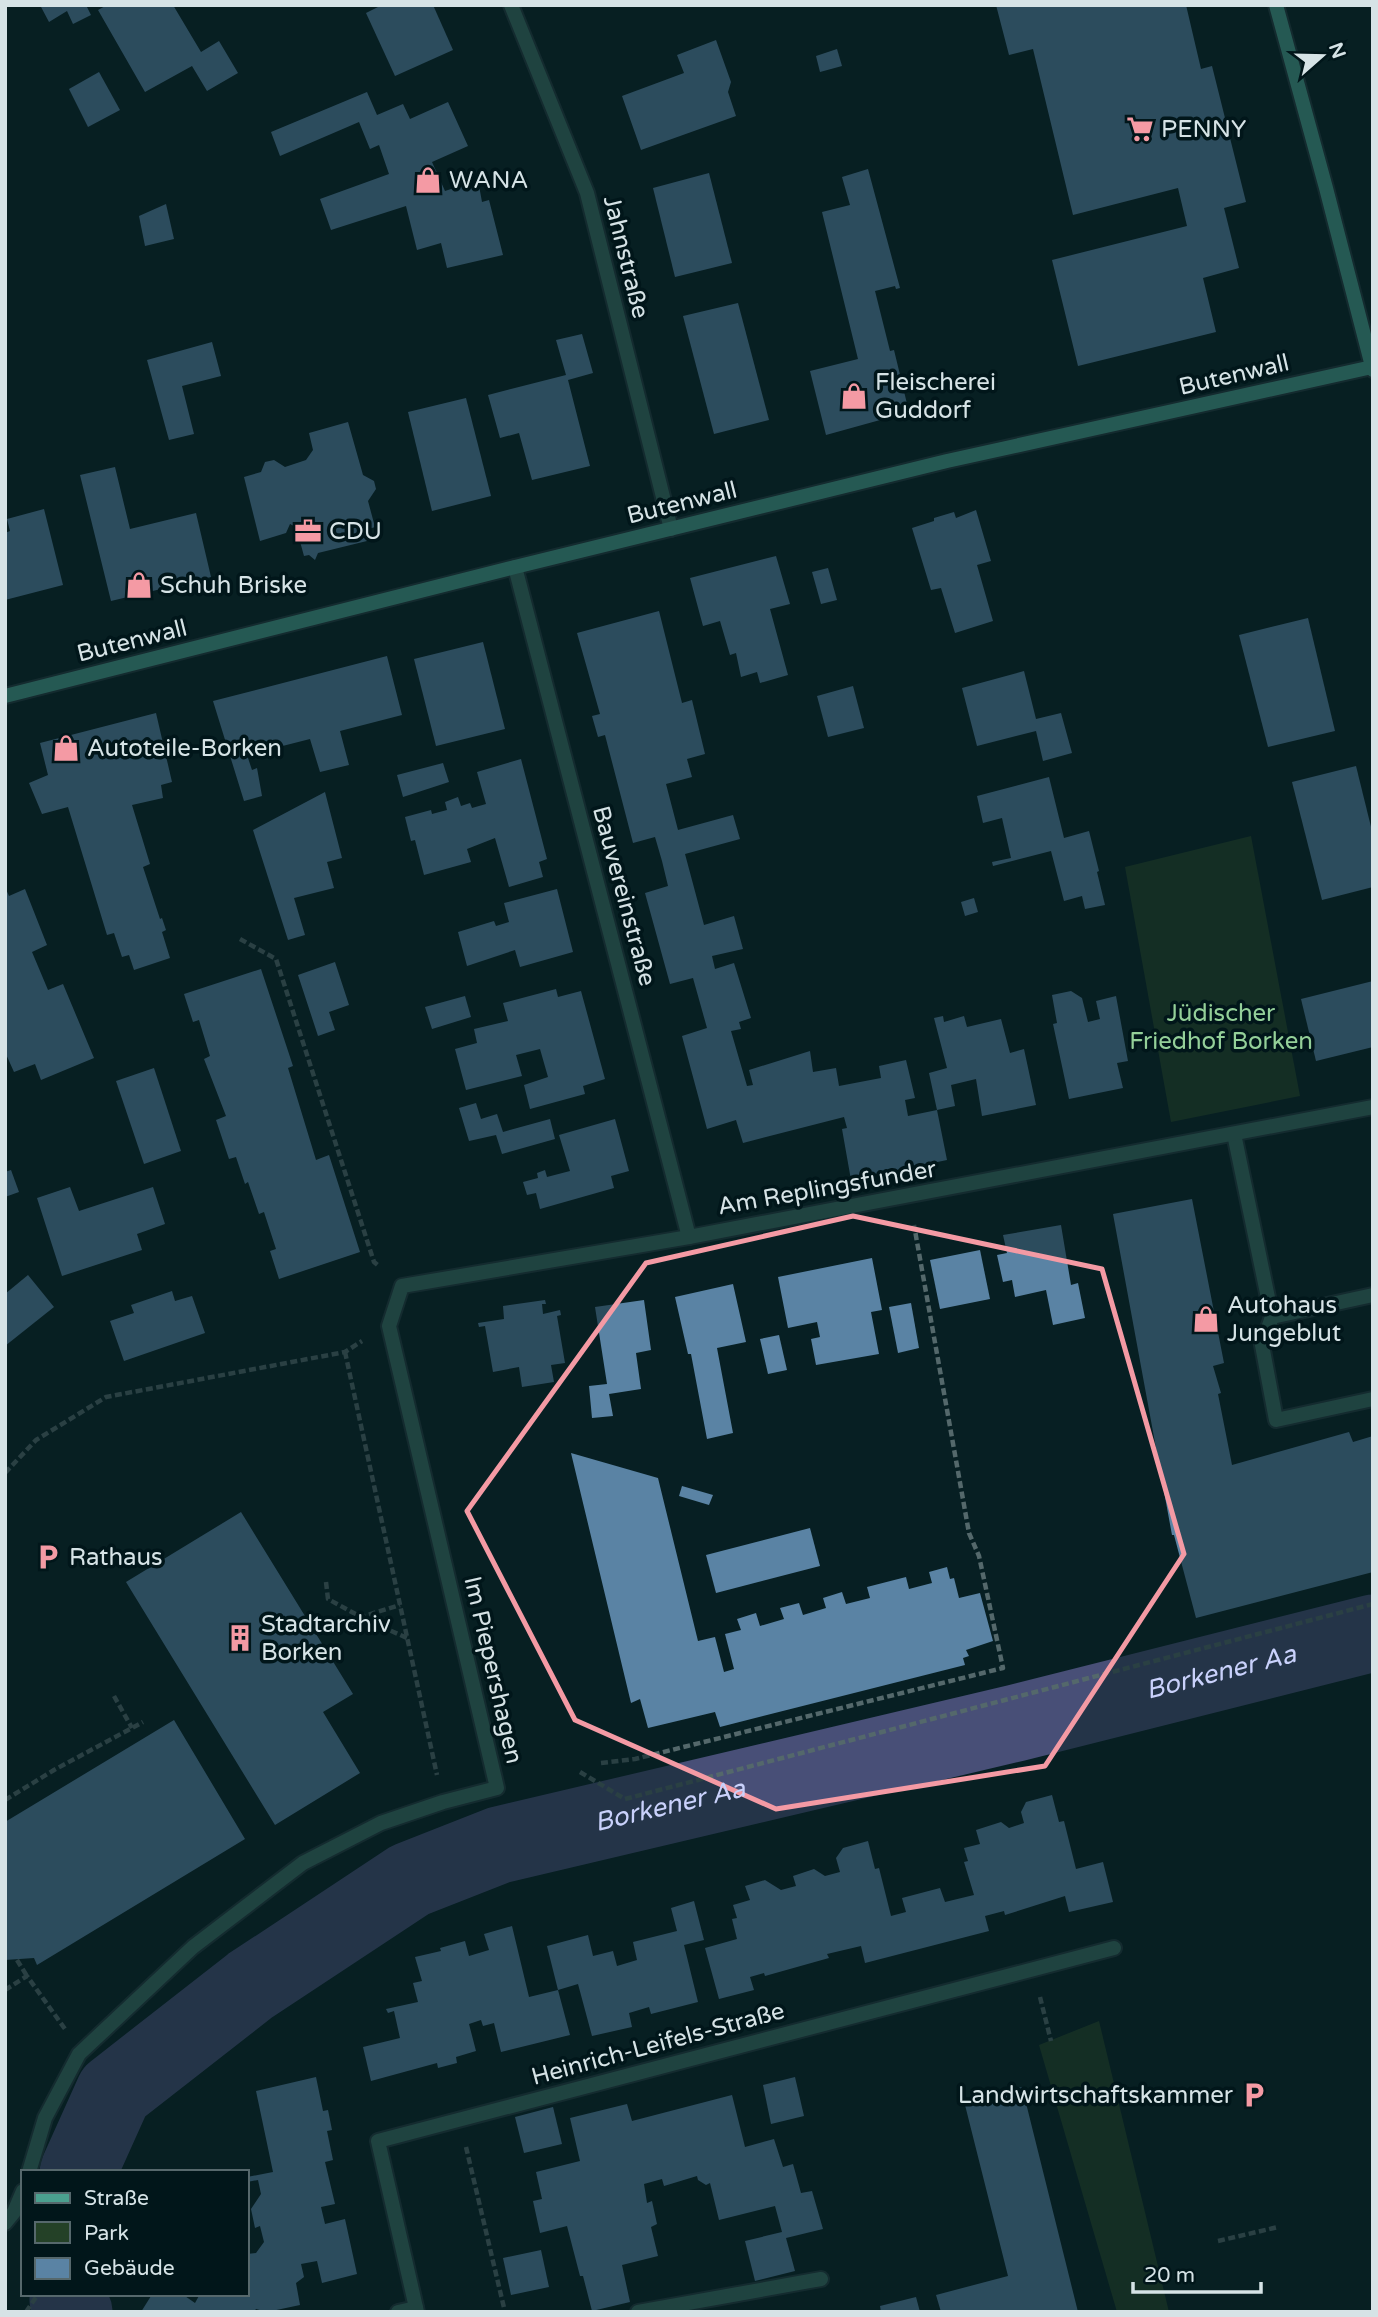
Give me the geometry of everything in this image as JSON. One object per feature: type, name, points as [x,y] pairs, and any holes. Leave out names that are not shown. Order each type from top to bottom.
[{"type":"main road","points":[[1276,5],[1372,369]]},
{"type":"main road","name":"Butenwall","points":[[5,696],[947,461],[1372,369]]},
{"type":"street","name":"Jahnstraße","points":[[511,5],[587,193],[671,529]]},
{"type":"street","name":"Bauvereinstraße","points":[[515,567],[689,1237]]},
{"type":"street","name":"Am Replingsfunder","points":[[402,1286],[689,1237],[1373,1107]]},
{"type":"street","points":[[1234,1134],[1272,1317],[1262,1345],[1276,1420],[1373,1399]]},
{"type":"street","points":[[388,1325],[402,1286]]},
{"type":"street","points":[[1272,1317],[1373,1295]]},
{"type":"street","name":"Im Piepershagen","points":[[30,2170],[45,2118],[79,2054],[193,1947],[303,1863],[381,1823],[443,1802],[497,1788],[388,1325]]},
{"type":"street","name":"Heinrich-Leifels-Straße","points":[[398,2312],[417,2310],[378,2141],[1114,1948]]},
{"type":"street","points":[[5,2223],[14,2213],[21,2196]]},
{"type":"street","points":[[638,2312],[821,2279]]},
{"type":"path","points":[[240,939],[276,958],[374,1262],[402,1286]]},
{"type":"path","points":[[601,1763],[635,1759],[1003,1668],[979,1556],[969,1533],[909,1196]]},
{"type":"path","points":[[5,1473],[36,1440],[106,1396],[345,1352],[388,1325]]},
{"type":"path","points":[[345,1352],[443,1802]]},
{"type":"path","points":[[326,1582],[328,1599],[361,1618],[407,1638]]},
{"type":"path","points":[[580,1772],[625,1800],[1373,1604]]},
{"type":"path","points":[[361,1618],[400,1605]]},
{"type":"path","points":[[114,1696],[132,1728]]},
{"type":"path","points":[[5,1800],[143,1722]]},
{"type":"path","points":[[17,1960],[64,2027],[79,2054]]},
{"type":"path","points":[[1033,1969],[1051,2042]]},
{"type":"path","points":[[5,1990],[27,1976]]},
{"type":"path","points":[[460,2119],[505,2312]]},
{"type":"path","points":[[1218,2241],[1278,2227]]},
{"type":"path","points":[[26,2312],[37,2296]]},
{"type":"highlighted area","points":[[853,1216],[1102,1269],[1184,1554],[1045,1766],[776,1809],[575,1720],[467,1511],[646,1263]]},
{"type":"green space","name":"Jüdischer Friedhof Borken","points":[[1251,836],[1300,1096],[1171,1122],[1125,867]]},
{"type":"green space","points":[[1099,2021],[1169,2312],[1117,2312],[1039,2045]]},
{"type":"building","points":[[40,5],[86,5],[91,15],[73,24],[67,11],[49,22]]},
{"type":"building","points":[[107,5],[173,5],[201,52],[219,41],[238,73],[207,91],[192,66],[145,92],[98,10]]},
{"type":"building","points":[[382,5],[433,5],[453,50],[395,76],[366,13]]},
{"type":"building","name":"PENNY","points":[[996,5],[1186,5],[1201,69],[1212,66],[1246,202],[1224,208],[1239,268],[1203,278],[1216,332],[1078,366],[1052,260],[1187,226],[1178,188],[1073,215],[1033,49],[1009,55]]},
{"type":"building","points":[[716,40],[731,82],[728,92],[736,116],[641,150],[622,96],[684,73],[677,55]]},
{"type":"building","points":[[837,49],[842,66],[820,72],[816,56]]},
{"type":"building","points":[[99,72],[120,110],[88,127],[69,89]]},
{"type":"building","points":[[367,92],[377,115],[403,104],[410,119],[448,102],[468,146],[432,162],[445,191],[478,180],[482,202],[489,200],[503,255],[447,268],[441,243],[417,250],[406,206],[331,230],[320,199],[389,174],[379,145],[370,149],[359,122],[280,156],[271,132]]},
{"type":"building","points":[[868,169],[900,288],[896,289],[895,286],[875,291],[890,351],[894,350],[909,412],[826,435],[810,371],[858,359],[822,212],[850,205],[842,177]]},
{"type":"building","points":[[709,173],[732,263],[675,277],[653,188]]},
{"type":"building","points":[[166,204],[174,239],[145,246],[139,216]]},
{"type":"building","points":[[738,303],[769,420],[714,434],[683,316]]},
{"type":"building","points":[[582,334],[593,373],[568,380],[590,466],[532,480],[519,433],[500,438],[488,395],[566,375],[556,340]]},
{"type":"building","points":[[212,342],[221,376],[182,386],[194,434],[169,440],[147,360]]},
{"type":"building","points":[[466,398],[491,496],[432,511],[408,412]]},
{"type":"building","points":[[348,422],[363,475],[374,481],[376,489],[368,501],[375,527],[369,529],[371,540],[318,553],[315,560],[309,555],[304,556],[296,527],[290,524],[286,533],[260,541],[244,477],[261,472],[265,462],[274,460],[285,467],[306,460],[313,450],[309,433]]},
{"type":"building","points":[[115,467],[130,529],[196,513],[211,577],[111,601],[80,475]]},
{"type":"building","points":[[44,509],[63,585],[5,600],[5,533],[10,531],[7,519]]},
{"type":"building","points":[[976,510],[991,561],[977,565],[993,621],[955,633],[941,588],[931,590],[912,528],[954,512],[956,518]]},
{"type":"building","points":[[776,556],[790,604],[770,609],[788,675],[760,683],[757,672],[741,677],[736,653],[730,655],[720,621],[703,626],[690,578]]},
{"type":"building","points":[[828,568],[837,600],[821,604],[812,572]]},
{"type":"building","points":[[659,611],[682,703],[692,700],[705,754],[687,759],[692,777],[666,784],[678,830],[733,815],[740,839],[685,854],[704,925],[734,916],[743,949],[712,956],[715,969],[734,963],[751,1018],[739,1022],[741,1029],[731,1031],[747,1086],[753,1085],[749,1070],[810,1051],[813,1072],[836,1068],[839,1086],[881,1078],[879,1066],[906,1060],[915,1098],[905,1100],[908,1116],[937,1110],[947,1160],[851,1180],[842,1129],[847,1128],[844,1117],[743,1143],[736,1120],[707,1129],[682,1036],[707,1028],[693,978],[670,984],[645,893],[668,886],[662,861],[655,837],[633,843],[605,735],[598,737],[592,716],[600,714],[577,633]]},
{"type":"building","points":[[1308,618],[1335,731],[1268,747],[1239,635]]},
{"type":"building","points":[[483,642],[505,729],[436,746],[414,659]]},
{"type":"building","points":[[387,656],[402,715],[340,731],[349,765],[320,772],[310,739],[247,755],[252,770],[257,768],[262,796],[244,801],[213,701]]},
{"type":"building","points":[[1024,671],[1036,719],[1061,713],[1072,753],[1043,761],[1036,731],[977,746],[962,688]]},
{"type":"building","points":[[853,686],[864,728],[828,737],[817,696]]},
{"type":"building","points":[[156,713],[172,782],[161,785],[163,798],[132,805],[150,864],[143,867],[166,930],[162,932],[170,958],[134,970],[129,955],[122,957],[114,933],[107,935],[68,807],[42,814],[29,783],[48,775],[40,743]]},
{"type":"building","points":[[521,759],[547,859],[539,862],[543,877],[509,887],[495,838],[467,849],[471,862],[424,875],[415,840],[411,841],[405,817],[431,810],[432,814],[447,810],[445,802],[458,797],[461,806],[470,803],[472,808],[486,804],[477,772]]},
{"type":"building","points":[[443,763],[449,782],[403,797],[397,775]]},
{"type":"building","points":[[1356,766],[1373,835],[1373,887],[1322,900],[1292,782]]},
{"type":"building","points":[[1049,777],[1064,838],[1089,831],[1105,905],[1085,909],[1082,896],[1064,901],[1051,851],[993,866],[992,862],[1011,858],[1002,818],[983,823],[977,796]]},
{"type":"building","points":[[325,792],[342,858],[327,862],[334,888],[294,898],[305,935],[288,940],[253,830]]},
{"type":"building","points":[[5,887],[9,896],[25,889],[47,945],[32,952],[48,990],[63,984],[94,1058],[41,1080],[35,1064],[14,1072],[5,1052]]},
{"type":"building","points":[[557,889],[573,952],[520,967],[515,950],[467,966],[458,932],[494,921],[496,926],[509,922],[504,903]]},
{"type":"building","points":[[974,898],[978,912],[965,916],[961,902]]},
{"type":"building","points":[[335,962],[349,1005],[329,1012],[335,1030],[318,1036],[298,975]]},
{"type":"building","points":[[261,969],[293,1066],[288,1068],[316,1160],[329,1155],[360,1252],[279,1279],[270,1251],[276,1249],[264,1212],[259,1214],[236,1157],[229,1159],[216,1120],[226,1116],[204,1059],[210,1056],[199,1020],[193,1022],[184,994]]},
{"type":"building","points":[[1373,981],[1373,1047],[1316,1061],[1301,999]]},
{"type":"building","points":[[556,989],[558,997],[581,991],[605,1079],[583,1086],[585,1094],[530,1109],[524,1085],[548,1077],[540,1049],[516,1055],[522,1076],[466,1090],[455,1049],[477,1043],[474,1029],[508,1021],[503,1003]]},
{"type":"building","points":[[1071,991],[1082,998],[1088,1022],[1100,1019],[1096,1001],[1116,996],[1128,1061],[1117,1063],[1123,1088],[1069,1099],[1053,1024],[1057,1023],[1052,995]]},
{"type":"building","points":[[465,996],[471,1017],[432,1029],[425,1007]]},
{"type":"building","points":[[943,1016],[944,1022],[964,1016],[967,1027],[1001,1019],[1010,1053],[1024,1049],[1036,1105],[982,1116],[976,1079],[951,1085],[955,1106],[937,1110],[929,1073],[947,1068],[934,1018]]},
{"type":"building","points":[[154,1068],[181,1151],[144,1164],[116,1081]]},
{"type":"building","points":[[476,1103],[481,1119],[497,1114],[503,1132],[550,1119],[555,1139],[502,1154],[496,1135],[469,1141],[459,1108]]},
{"type":"building","points":[[615,1119],[629,1171],[611,1176],[614,1188],[540,1209],[536,1193],[527,1195],[523,1182],[538,1178],[537,1173],[545,1170],[547,1177],[570,1171],[559,1135]]},
{"type":"building","points":[[11,1170],[19,1192],[5,1197],[5,1172]]},
{"type":"building","points":[[70,1187],[79,1211],[153,1187],[165,1224],[137,1234],[142,1250],[62,1276],[37,1198]]},
{"type":"building","points":[[1192,1199],[1224,1363],[1213,1366],[1221,1393],[1218,1394],[1232,1465],[1349,1432],[1353,1442],[1373,1436],[1373,1572],[1196,1618],[1172,1535],[1113,1214]]},
{"type":"building","points":[[1061,1225],[1071,1285],[1078,1283],[1085,1318],[1053,1325],[1046,1290],[1015,1297],[1012,1280],[1003,1282],[997,1255],[1007,1253],[1003,1235]]},
{"type":"building","points":[[980,1250],[990,1299],[940,1309],[930,1260]]},
{"type":"building","points":[[872,1258],[882,1310],[871,1312],[879,1354],[816,1365],[811,1339],[820,1337],[817,1322],[788,1328],[778,1277]]},
{"type":"building","points":[[28,1275],[54,1307],[5,1346],[5,1294]]},
{"type":"building","points":[[733,1284],[746,1342],[717,1348],[733,1433],[707,1439],[691,1354],[688,1354],[675,1297]]},
{"type":"building","points":[[172,1291],[175,1301],[192,1296],[205,1333],[124,1361],[110,1321],[134,1313],[131,1305]]},
{"type":"building","points":[[545,1300],[546,1304],[542,1304],[543,1314],[560,1310],[561,1315],[557,1316],[565,1363],[551,1365],[554,1382],[522,1387],[519,1367],[493,1372],[485,1326],[479,1327],[478,1323],[504,1319],[503,1306]]},
{"type":"building","points":[[644,1300],[651,1350],[636,1353],[641,1389],[609,1394],[613,1416],[592,1418],[589,1386],[607,1384],[595,1307]]},
{"type":"building","points":[[911,1303],[919,1348],[898,1353],[889,1307]]},
{"type":"building","points":[[779,1335],[787,1370],[768,1374],[760,1339]]},
{"type":"building","points":[[571,1453],[658,1478],[698,1641],[715,1637],[724,1672],[734,1669],[725,1634],[741,1630],[737,1619],[756,1613],[760,1626],[784,1619],[780,1608],[799,1603],[803,1615],[826,1608],[823,1598],[842,1592],[846,1604],[870,1598],[867,1587],[906,1577],[909,1589],[932,1583],[929,1572],[947,1567],[950,1579],[954,1578],[959,1598],[980,1593],[993,1641],[966,1650],[969,1656],[963,1658],[965,1665],[720,1727],[715,1712],[648,1728],[640,1699],[631,1703]]},
{"type":"building","points":[[682,1486],[713,1495],[709,1505],[679,1496]]},
{"type":"building","name":"Stadtarchiv Borken","points":[[241,1512],[353,1694],[323,1712],[360,1773],[275,1825],[126,1582]]},
{"type":"building","points":[[810,1528],[820,1566],[716,1593],[706,1555]]},
{"type":"building","points":[[174,1720],[245,1839],[37,1965],[34,1958],[5,1960],[5,1822]]},
{"type":"building","points":[[1052,1795],[1059,1822],[1064,1821],[1076,1869],[1103,1862],[1113,1902],[1069,1912],[1065,1896],[1005,1915],[1004,1911],[985,1916],[989,1931],[865,1963],[861,1946],[827,1954],[829,1958],[765,1976],[764,1973],[750,1977],[754,1990],[719,1999],[705,1948],[737,1939],[732,1919],[737,1918],[733,1905],[750,1900],[745,1886],[765,1880],[781,1890],[796,1886],[793,1876],[814,1869],[825,1876],[840,1872],[836,1858],[843,1848],[868,1841],[875,1869],[879,1868],[891,1916],[906,1912],[902,1898],[940,1888],[945,1902],[974,1895],[964,1862],[968,1861],[964,1848],[980,1844],[976,1830],[1001,1822],[1009,1828],[1024,1823],[1021,1812],[1026,1802]]},
{"type":"building","points":[[694,1901],[704,1940],[684,1945],[698,2002],[651,2014],[649,2007],[629,2013],[632,2027],[592,2036],[578,1984],[558,1990],[547,1946],[588,1935],[593,1956],[613,1951],[617,1966],[637,1960],[633,1942],[677,1931],[671,1908]]},
{"type":"building","points":[[512,1926],[529,1997],[558,1990],[570,2035],[501,2052],[494,2023],[483,2026],[481,2020],[469,2024],[476,2051],[456,2057],[457,2063],[438,2068],[437,2063],[371,2081],[363,2047],[400,2038],[394,2011],[388,2013],[386,2009],[418,2002],[413,1983],[422,1981],[415,1957],[441,1951],[440,1948],[465,1941],[469,1956],[489,1950],[484,1934]]},
{"type":"building","points":[[316,2077],[323,2111],[328,2110],[332,2130],[327,2131],[333,2160],[325,2162],[335,2204],[321,2207],[325,2224],[345,2219],[357,2274],[322,2283],[317,2261],[301,2264],[304,2277],[296,2283],[300,2305],[267,2312],[256,2309],[254,2312],[141,2312],[151,2296],[185,2296],[195,2303],[199,2296],[248,2296],[248,2254],[256,2253],[264,2242],[260,2226],[255,2228],[251,2209],[261,2194],[258,2180],[248,2182],[248,2177],[273,2172],[256,2091]]},
{"type":"building","points":[[795,2077],[804,2116],[771,2124],[763,2085]]},
{"type":"building","points":[[1022,2087],[1078,2312],[941,2312],[936,2295],[1008,2276],[964,2101]]},
{"type":"building","points":[[732,2095],[745,2147],[774,2139],[783,2167],[793,2164],[801,2193],[812,2191],[823,2229],[786,2238],[795,2271],[755,2281],[745,2241],[782,2232],[775,2206],[719,2220],[710,2183],[706,2185],[698,2180],[697,2176],[664,2186],[662,2179],[644,2184],[647,2203],[652,2201],[657,2224],[651,2227],[658,2256],[622,2265],[630,2302],[592,2311],[567,2226],[540,2233],[533,2201],[542,2199],[536,2172],[580,2161],[570,2118],[627,2104],[632,2121]]},
{"type":"building","points":[[553,2107],[562,2144],[524,2153],[515,2117]]},
{"type":"building","points":[[541,2250],[549,2287],[511,2295],[503,2258]]},
{"type":"building","points":[[916,2297],[920,2312],[881,2312],[880,2306]]},
{"type":"waterway","name":"Borkener Aa","points":[[79,2170],[114,2092],[251,1985],[410,1880],[499,1845],[1016,1723],[1373,1633]]},
{"type":"waterway","name":"Borkener Aa","points":[[68,2296],[74,2312]]},
{"type":"place","name":"PENNY","points":[[1140,129]]},
{"type":"place","name":"WANA","points":[[428,180]]},
{"type":"place","name":"Fleischerei Guddorf","points":[[854,396]]},
{"type":"place","name":"CDU","points":[[308,531]]},
{"type":"place","name":"Schuh Briske","points":[[139,585]]},
{"type":"place","name":"Autoteile-Borken","points":[[66,748]]},
{"type":"place","name":"Autohaus Jungeblut","points":[[1206,1319]]},
{"type":"place","name":"Rathaus","points":[[48,1557]]},
{"type":"place","name":"Stadtarchiv Borken","points":[[240,1638]]},
{"type":"place","name":"Landwirtschaftskammer","points":[[1254,2095]]}]
